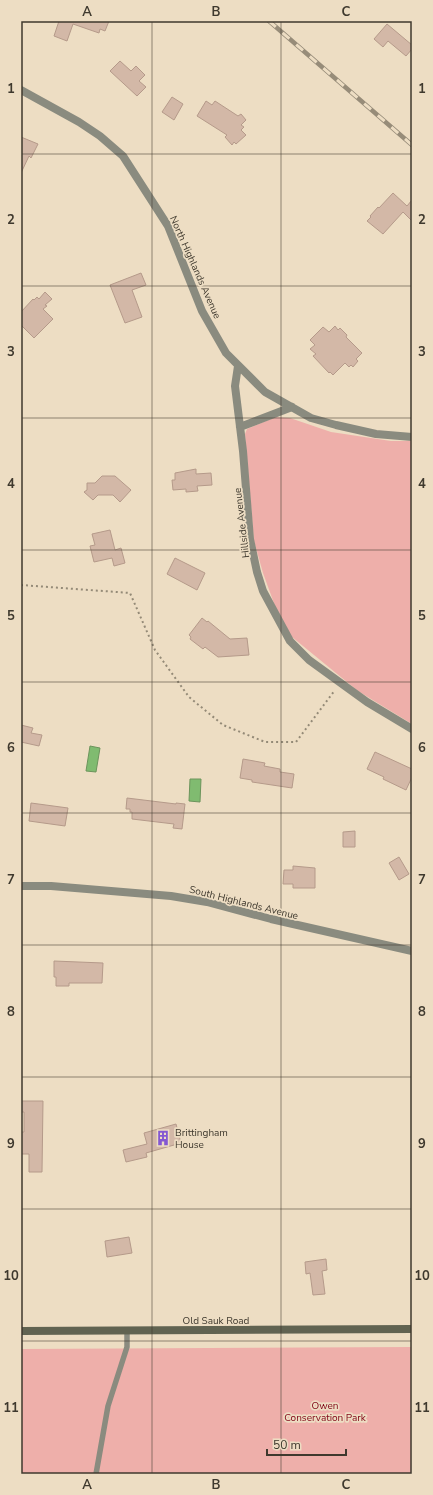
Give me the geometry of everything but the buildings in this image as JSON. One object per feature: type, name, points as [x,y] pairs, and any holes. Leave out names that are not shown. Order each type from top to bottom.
[{"type":"street","name":"North Highlands Avenue","points":[[21,90],[79,122],[100,136],[123,156],[168,226],[202,311],[226,353],[265,392],[311,418],[376,434],[412,437]]},
{"type":"street","name":"Hillside Avenue","points":[[238,366],[235,386],[250,539],[257,572],[263,591],[290,641],[309,660],[366,702],[412,729]]},
{"type":"street","points":[[240,427],[292,407]]},
{"type":"street","name":"South Highlands Avenue","points":[[21,886],[51,886],[171,896],[207,902],[278,921],[412,951]]},
{"type":"street","name":"Old Sauk Road","points":[[21,1331],[412,1329]]},
{"type":"lane","points":[[96,1474],[108,1406],[127,1347],[127,1330]]},
{"type":"path","points":[[21,585],[130,593],[155,650],[189,697],[224,725],[265,742],[296,742],[340,682]]},
{"type":"green space","points":[[276,417],[290,418],[331,432],[391,441],[412,441],[412,724],[358,691],[292,637],[275,606],[263,573],[254,541],[245,434],[247,429]]},
{"type":"green space","name":"Owen Conservation Park","points":[[412,1347],[412,1474],[21,1474],[21,1349]]},
{"type":"shaded area","points":[[90,746],[100,748],[96,772],[86,771]]},
{"type":"shaded area","points":[[190,779],[201,779],[200,802],[189,801]]},
{"type":"railway","points":[[269,21],[412,145]]},
{"type":"place","name":"Brittingham House","points":[[163,1138]]}]
